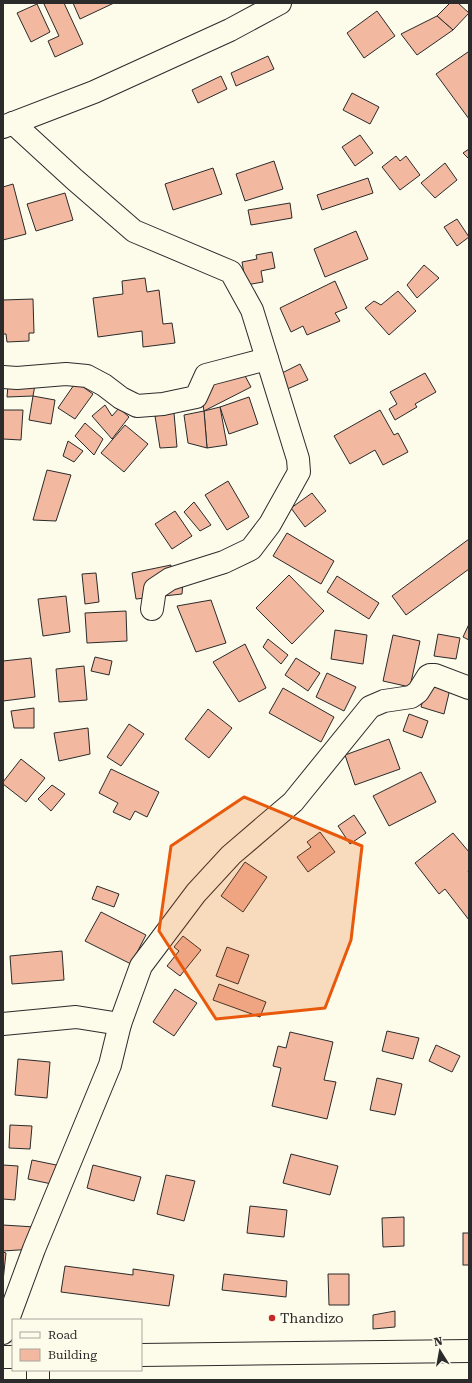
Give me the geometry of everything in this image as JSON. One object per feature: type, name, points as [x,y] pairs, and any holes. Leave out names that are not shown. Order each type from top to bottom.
[{"type":"main road","points":[[152,608],[155,589],[170,578],[224,562],[251,549],[270,524],[299,472],[298,459],[252,310],[231,272],[134,231],[8,125],[102,89],[230,30],[280,3]]},
{"type":"main road","points":[[3,377],[17,378],[66,374],[86,376],[104,385],[121,398],[137,406],[163,404],[196,397],[206,375],[267,359]]},
{"type":"main road","points":[[3,1333],[34,1249],[110,1065],[120,1024],[141,966],[196,893],[232,855],[293,802],[370,707],[384,701],[412,697],[418,692],[430,675],[434,675],[469,688]]},
{"type":"main road","points":[[3,1024],[76,1017],[120,1024]]},
{"type":"main road","points":[[142,1355],[469,1351]]},
{"type":"highlighted area","points":[[244,797],[362,846],[351,940],[325,1008],[216,1019],[159,931],[171,846]]},
{"type":"building","points":[[64,3],[83,44],[55,57],[48,41],[59,36],[44,4]]},
{"type":"building","points":[[73,3],[114,3],[80,19]]},
{"type":"building","points":[[450,3],[458,3],[469,13],[453,30],[437,16]]},
{"type":"building","points":[[37,4],[50,32],[31,42],[17,13]]},
{"type":"building","points":[[377,11],[395,36],[364,58],[347,33]]},
{"type":"building","points":[[437,16],[453,30],[417,55],[401,34]]},
{"type":"building","points":[[468,52],[469,53],[469,119],[436,74]]},
{"type":"building","points":[[268,56],[274,69],[236,86],[231,73]]},
{"type":"building","points":[[221,76],[227,89],[198,103],[192,90]]},
{"type":"building","points":[[352,93],[379,107],[370,124],[343,110]]},
{"type":"building","points":[[360,135],[373,153],[355,166],[342,147]]},
{"type":"building","points":[[469,149],[469,159],[463,153]]},
{"type":"building","points":[[396,156],[400,161],[406,156],[420,175],[400,190],[382,167]]},
{"type":"building","points":[[274,161],[283,189],[245,201],[236,174]]},
{"type":"building","points":[[445,163],[457,180],[435,198],[421,183]]},
{"type":"building","points":[[213,168],[222,194],[173,210],[165,184]]},
{"type":"building","points":[[368,178],[373,193],[322,210],[317,195]]},
{"type":"building","points":[[13,184],[26,234],[3,240],[3,187]]},
{"type":"building","points":[[65,193],[73,220],[36,231],[27,204]]},
{"type":"building","points":[[290,203],[292,218],[251,225],[248,210]]},
{"type":"building","points":[[457,219],[469,237],[457,246],[444,227]]},
{"type":"building","points":[[356,231],[368,259],[325,277],[314,249]]},
{"type":"building","points":[[272,252],[275,268],[261,271],[263,282],[246,285],[242,262],[257,259],[256,255]]},
{"type":"building","points":[[424,265],[439,278],[417,298],[407,285]]},
{"type":"building","points":[[145,278],[147,292],[159,290],[163,324],[172,323],[175,343],[143,347],[142,331],[98,337],[93,298],[123,294],[122,281]]},
{"type":"building","points":[[335,281],[347,308],[335,313],[340,321],[307,335],[303,326],[291,332],[280,308]]},
{"type":"building","points":[[398,291],[416,311],[389,335],[365,308],[374,301],[381,305]]},
{"type":"building","points":[[33,299],[34,333],[29,333],[29,341],[7,342],[6,334],[3,334],[3,300]]},
{"type":"building","points":[[300,364],[308,380],[285,390],[278,375]]},
{"type":"building","points":[[243,372],[251,387],[204,411],[200,387]]},
{"type":"building","points":[[425,373],[436,392],[415,404],[417,407],[395,420],[389,409],[397,404],[390,392]]},
{"type":"building","points":[[76,382],[93,394],[75,419],[58,408]]},
{"type":"building","points":[[8,385],[35,385],[33,396],[7,397]]},
{"type":"building","points":[[33,396],[55,400],[51,424],[29,420]]},
{"type":"building","points":[[249,397],[258,424],[229,434],[220,407]]},
{"type":"building","points":[[105,405],[112,416],[119,408],[129,417],[112,439],[92,416]]},
{"type":"building","points":[[220,407],[227,445],[207,448],[204,411]]},
{"type":"building","points":[[3,410],[23,410],[21,440],[3,439]]},
{"type":"building","points":[[380,410],[394,435],[398,433],[408,452],[383,465],[375,450],[350,464],[334,436]]},
{"type":"building","points":[[204,411],[207,448],[188,443],[184,415]]},
{"type":"building","points":[[174,413],[177,447],[160,448],[155,416]]},
{"type":"building","points":[[85,423],[103,439],[94,455],[75,436]]},
{"type":"building","points":[[125,425],[148,444],[124,472],[101,453]]},
{"type":"building","points":[[68,441],[83,451],[74,462],[63,456]]},
{"type":"building","points":[[47,470],[71,475],[56,521],[33,520]]},
{"type":"building","points":[[228,481],[249,517],[227,530],[205,495]]},
{"type":"building","points":[[312,493],[326,511],[305,527],[291,508]]},
{"type":"building","points":[[194,502],[211,525],[200,531],[184,512]]},
{"type":"building","points":[[175,511],[192,536],[172,549],[155,524]]},
{"type":"building","points":[[287,533],[334,561],[321,584],[273,556]]},
{"type":"building","points":[[469,539],[469,569],[406,615],[392,596]]},
{"type":"building","points":[[171,565],[170,579],[183,581],[182,594],[136,599],[132,573]]},
{"type":"building","points":[[96,573],[99,602],[85,604],[82,574]]},
{"type":"building","points":[[289,575],[324,611],[292,644],[256,608]]},
{"type":"building","points":[[337,576],[379,603],[369,619],[327,592]]},
{"type":"building","points":[[66,596],[70,632],[43,636],[38,599]]},
{"type":"building","points":[[211,600],[226,643],[196,652],[177,606]]},
{"type":"building","points":[[126,611],[127,641],[87,643],[85,613]]},
{"type":"building","points":[[469,624],[469,640],[463,637]]},
{"type":"building","points":[[335,630],[367,635],[363,664],[331,659]]},
{"type":"building","points":[[438,634],[460,638],[456,659],[434,656]]},
{"type":"building","points":[[393,635],[420,641],[410,687],[383,681]]},
{"type":"building","points":[[268,639],[288,655],[281,664],[263,647]]},
{"type":"building","points":[[245,644],[266,688],[239,702],[213,662]]},
{"type":"building","points":[[95,657],[112,661],[109,675],[91,671]]},
{"type":"building","points":[[31,658],[35,697],[3,701],[3,661]]},
{"type":"building","points":[[296,658],[320,673],[308,691],[285,675]]},
{"type":"building","points":[[84,666],[87,700],[59,702],[56,669]]},
{"type":"building","points":[[327,673],[356,687],[344,711],[316,697]]},
{"type":"building","points":[[427,683],[450,689],[444,714],[421,707]]},
{"type":"building","points":[[283,688],[334,717],[321,742],[269,713]]},
{"type":"building","points":[[34,708],[34,728],[14,728],[11,711]]},
{"type":"building","points":[[208,709],[232,728],[209,758],[185,739]]},
{"type":"building","points":[[409,714],[428,721],[422,738],[403,731]]},
{"type":"building","points":[[129,724],[144,734],[121,766],[107,757]]},
{"type":"building","points":[[88,728],[90,754],[59,761],[54,733]]},
{"type":"building","points":[[389,739],[400,769],[355,785],[345,755]]},
{"type":"building","points":[[21,759],[45,778],[26,802],[3,784]]},
{"type":"building","points":[[111,769],[159,792],[147,817],[135,811],[130,820],[113,812],[118,803],[99,793]]},
{"type":"building","points":[[421,772],[436,802],[389,826],[373,796]]},
{"type":"building","points":[[52,785],[65,794],[51,811],[38,799]]},
{"type":"building","points":[[354,815],[366,833],[350,844],[338,826]]},
{"type":"building","points":[[320,832],[335,852],[308,872],[297,857],[311,847],[307,842]]},
{"type":"building","points":[[453,833],[469,852],[469,920],[445,889],[439,894],[415,863]]},
{"type":"building","points":[[245,862],[267,877],[243,912],[221,896]]},
{"type":"building","points":[[97,886],[119,894],[114,907],[92,899]]},
{"type":"building","points":[[101,912],[146,935],[131,964],[85,941]]},
{"type":"building","points":[[183,936],[201,950],[180,976],[167,966],[179,951],[174,947]]},
{"type":"building","points":[[227,947],[249,955],[238,984],[216,976]]},
{"type":"building","points":[[62,951],[64,980],[12,984],[10,956]]},
{"type":"building","points":[[219,984],[266,1002],[260,1017],[213,1000]]},
{"type":"building","points":[[175,989],[197,1003],[174,1036],[153,1022]]},
{"type":"building","points":[[387,1031],[419,1038],[413,1059],[382,1051]]},
{"type":"building","points":[[290,1032],[333,1042],[324,1080],[336,1082],[327,1119],[272,1106],[281,1068],[273,1066],[278,1046],[286,1048]]},
{"type":"building","points":[[436,1045],[460,1056],[452,1072],[429,1061]]},
{"type":"building","points":[[18,1059],[50,1062],[47,1098],[15,1095]]},
{"type":"building","points":[[377,1078],[402,1084],[395,1115],[370,1110]]},
{"type":"building","points":[[10,1125],[32,1126],[30,1149],[9,1148]]},
{"type":"building","points":[[291,1154],[338,1166],[330,1195],[283,1183]]},
{"type":"building","points":[[32,1160],[61,1166],[61,1186],[28,1179]]},
{"type":"building","points":[[3,1165],[18,1166],[15,1200],[3,1199]]},
{"type":"building","points":[[93,1165],[141,1177],[134,1201],[87,1188]]},
{"type":"building","points":[[166,1175],[195,1181],[184,1221],[157,1214]]},
{"type":"building","points":[[250,1206],[287,1210],[284,1237],[247,1233]]},
{"type":"building","points":[[404,1217],[404,1246],[383,1247],[382,1218]]},
{"type":"building","points":[[3,1225],[35,1227],[34,1249],[3,1251]]},
{"type":"building","points":[[463,1233],[469,1233],[469,1265],[463,1265]]},
{"type":"building","points":[[3,1252],[6,1253],[3,1281]]},
{"type":"building","points":[[65,1266],[133,1275],[133,1269],[174,1275],[169,1306],[61,1292]]},
{"type":"building","points":[[224,1274],[287,1281],[286,1297],[222,1290]]},
{"type":"building","points":[[328,1274],[349,1274],[349,1305],[329,1305]]},
{"type":"building","points":[[395,1311],[395,1327],[373,1329],[373,1315]]},
{"type":"place","name":"Thandizo","points":[[272,1318]]}]
